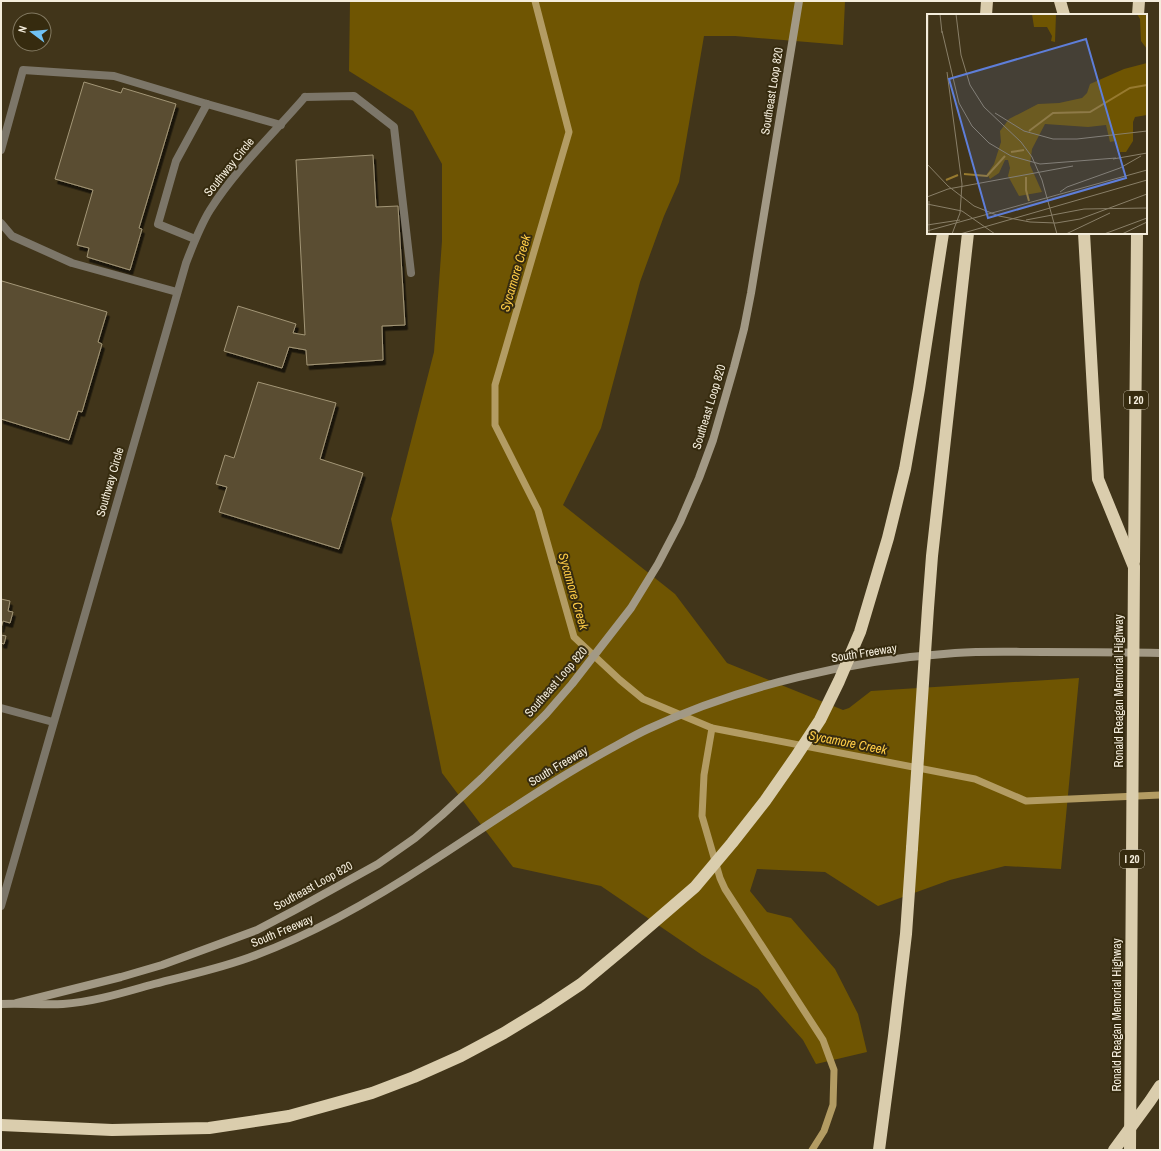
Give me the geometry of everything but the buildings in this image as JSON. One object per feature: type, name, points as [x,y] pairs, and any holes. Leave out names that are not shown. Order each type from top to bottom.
[{"type":"highway","points":[[986,14],[987,1]]},
{"type":"highway","points":[[1060,1],[1064,14]]},
{"type":"highway","points":[[1138,14],[1139,1]]},
{"type":"highway","points":[[1,1125],[112,1130],[210,1128],[289,1116],[372,1093],[414,1077],[461,1056],[504,1033],[545,1008],[580,984],[624,950],[695,886],[732,843],[765,801],[820,720],[860,632],[888,538],[905,469],[943,234]]},
{"type":"highway","points":[[879,1150],[906,934],[931,563],[968,234]]},
{"type":"highway","points":[[1084,234],[1098,479],[1134,567]]},
{"type":"highway","name":"Ronald Reagan Memorial Highway","points":[[1130,1150],[1137,234]]},
{"type":"highway","points":[[1114,1150],[1160,1086]]},
{"type":"main road","name":"Southeast Loop 820","points":[[17,1003],[121,977],[162,965],[257,930],[378,864],[415,838],[482,778],[546,714],[572,684],[631,608],[658,564],[680,522],[713,440],[744,329],[753,286],[799,1]]},
{"type":"main road","name":"South Freeway","points":[[1,1004],[64,1004],[97,999],[225,966],[258,955],[321,927],[349,912],[429,863],[580,765],[646,730],[692,710],[752,690],[826,671],[876,662],[954,653],[1160,653]]},
{"type":"street","points":[[1,150],[23,70],[114,76],[281,125]]},
{"type":"street","name":"Southway Circle","points":[[1,906],[186,263],[195,239],[209,211],[226,187],[304,97],[354,96],[394,127],[411,274]]},
{"type":"street","points":[[195,239],[158,224],[176,161],[207,104]]},
{"type":"street","points":[[1,223],[12,236],[72,263],[177,292]]},
{"type":"street","points":[[1,708],[53,722]]},
{"type":"shaded area","points":[[350,1],[845,1],[843,45],[735,36],[704,36],[679,182],[664,216],[640,282],[601,428],[563,505],[675,594],[727,663],[843,710],[849,708],[871,691],[1079,678],[1061,869],[1005,866],[950,880],[878,906],[825,872],[757,869],[750,891],[767,912],[791,918],[835,969],[858,1014],[867,1052],[816,1064],[803,1040],[758,989],[702,955],[601,886],[513,867],[442,773],[391,519],[434,352],[442,241],[442,164],[413,111],[349,71]]},
{"type":"waterway","name":"Sycamore Creek","points":[[535,1],[569,132],[495,385],[495,425],[538,510],[574,637],[620,680],[643,699],[712,728],[975,779],[1026,801],[1160,795]]},
{"type":"waterway","points":[[712,728],[704,775],[702,816],[720,878],[725,889],[823,1040],[834,1070],[833,1105],[824,1131],[812,1150]]}]
